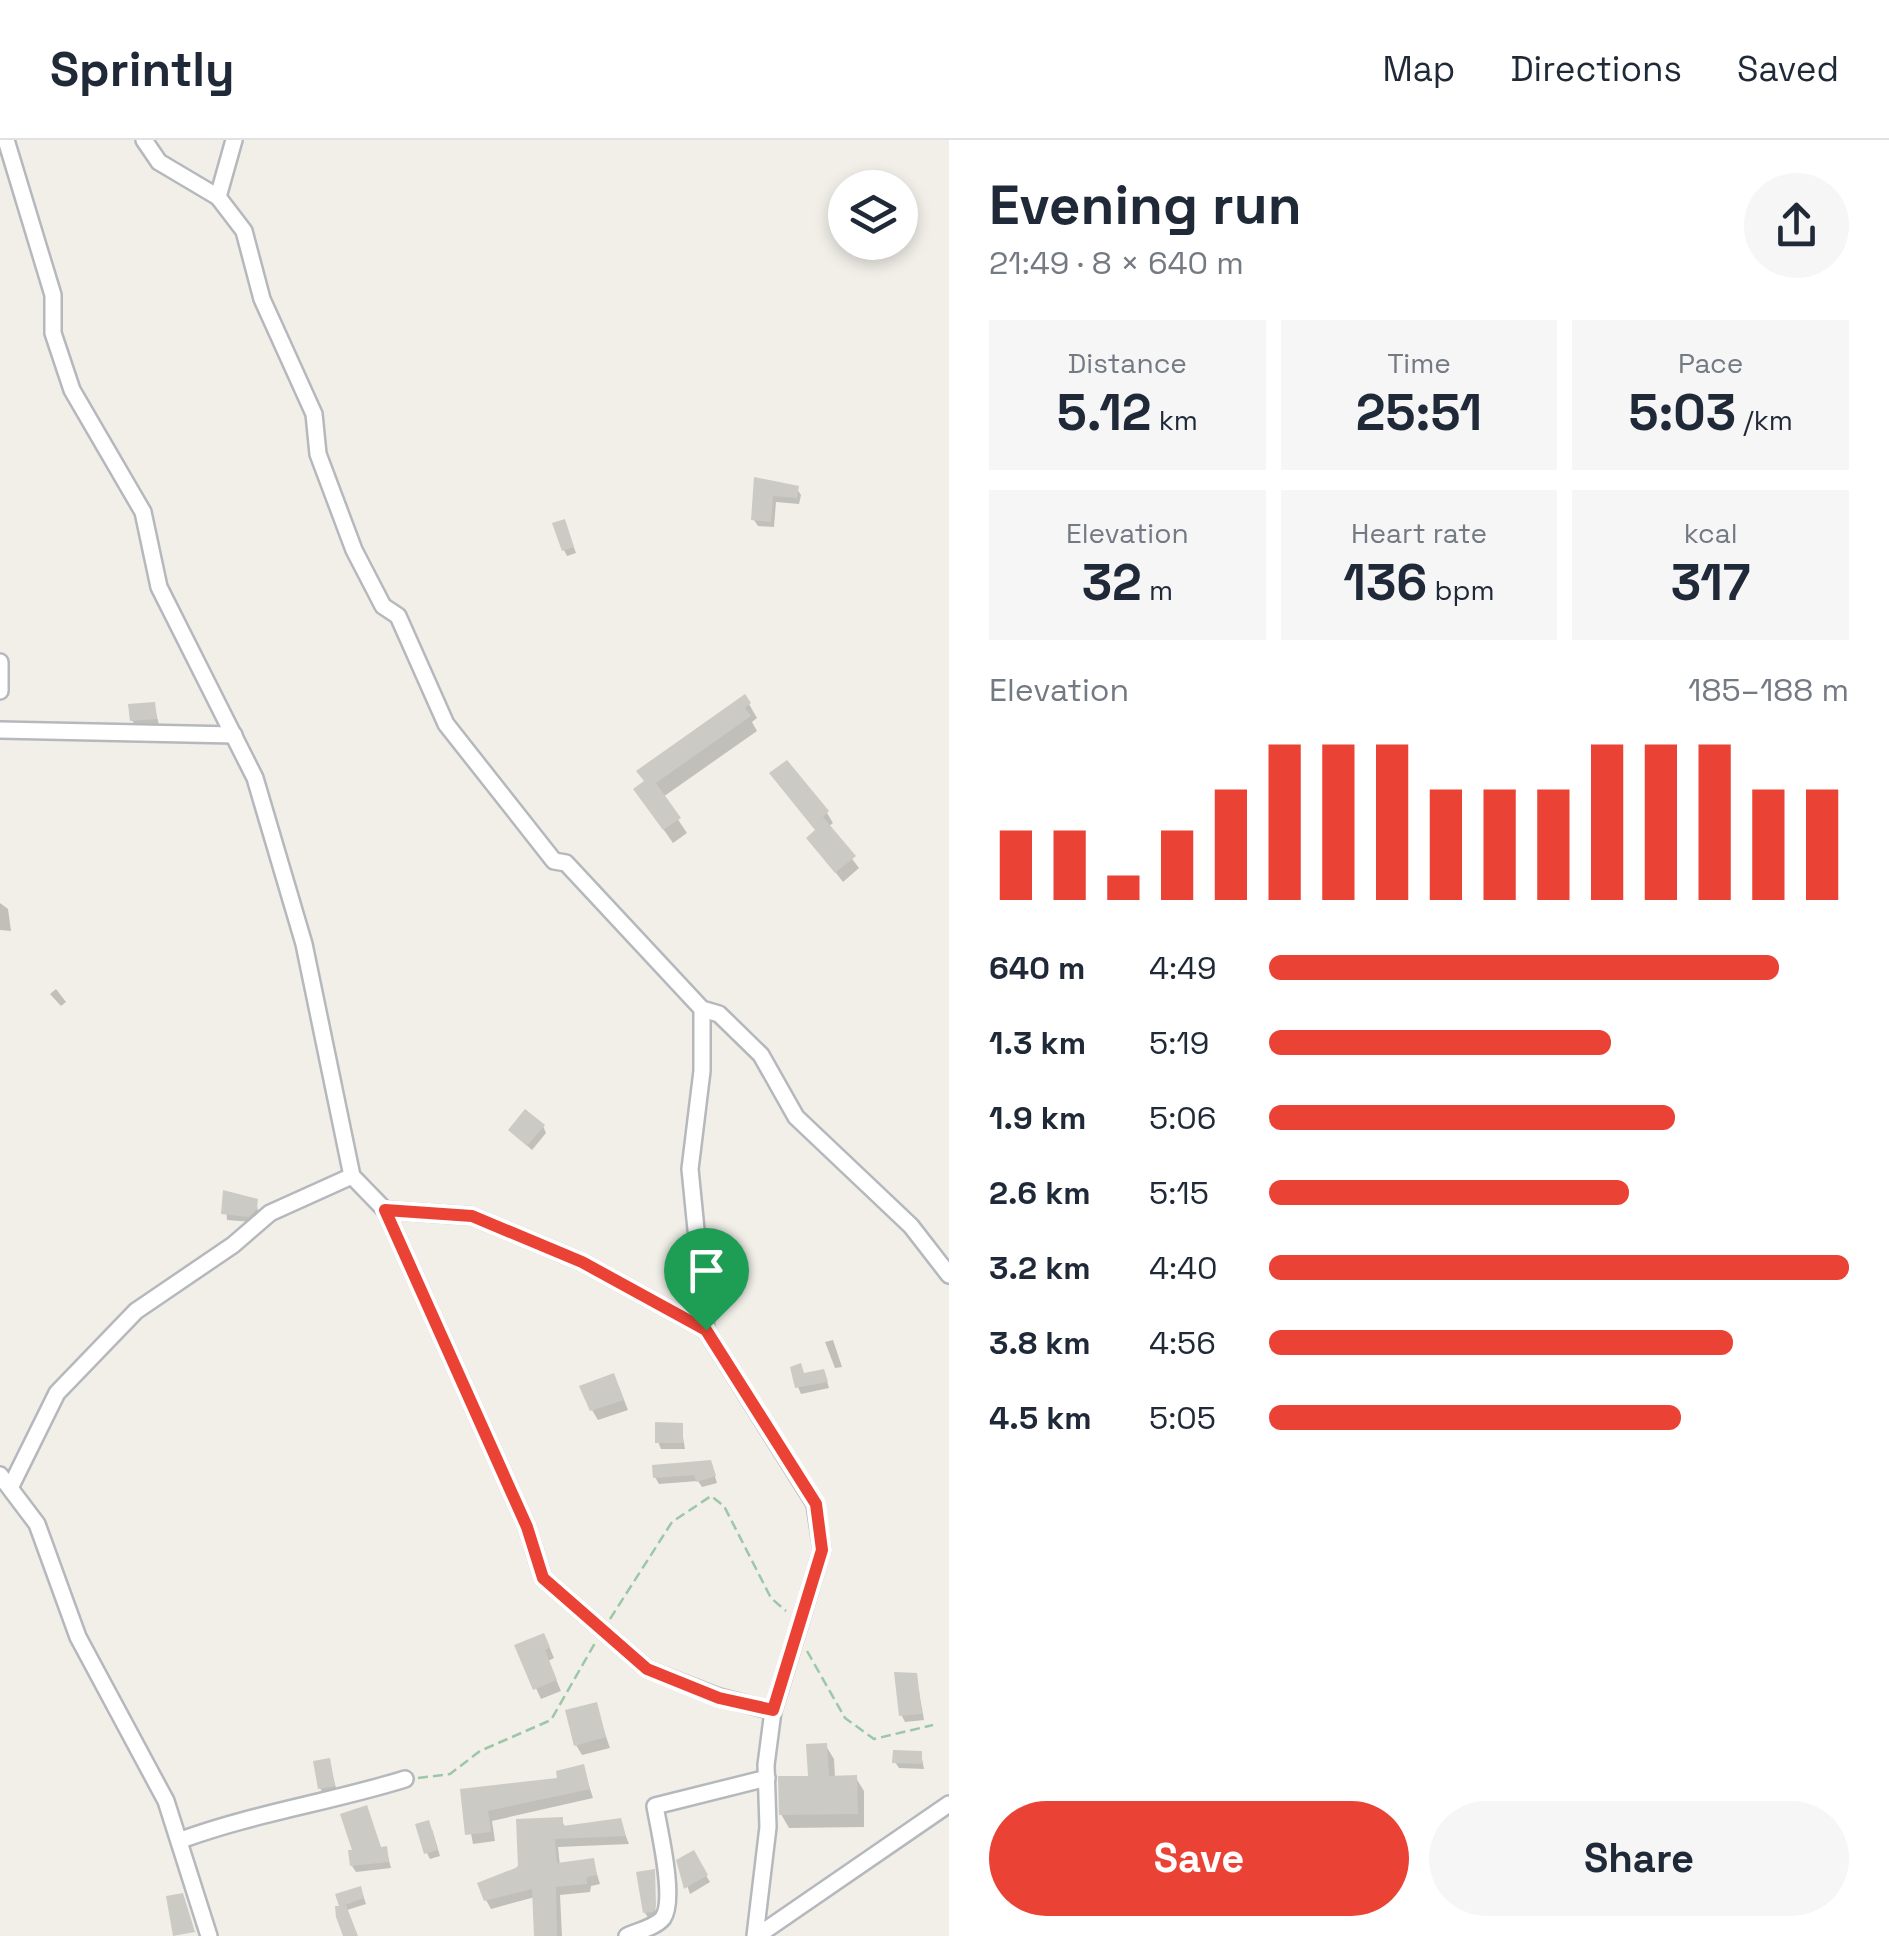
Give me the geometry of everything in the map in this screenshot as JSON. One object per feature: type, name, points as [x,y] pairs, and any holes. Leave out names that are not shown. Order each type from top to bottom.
[{"type":"street","points":[[6,140],[52,295],[53,333],[72,390],[143,512],[159,587],[256,778],[304,944],[352,1176],[385,1210],[527,1527],[543,1578],[600,1632],[647,1669],[719,1698],[773,1710]]},
{"type":"street","points":[[144,140],[159,162],[218,197],[244,231],[262,300],[314,414],[318,454],[354,550],[383,606],[398,616],[446,724],[554,861],[566,863],[702,1009],[719,1014],[761,1054],[796,1117],[911,1226],[949,1276]]},
{"type":"street","points":[[218,197],[234,140]]},
{"type":"street","points":[[0,662],[0,691]]},
{"type":"street","points":[[0,730],[234,735]]},
{"type":"street","points":[[702,1009],[702,1071],[690,1169],[706,1330],[816,1504],[822,1550],[773,1710],[767,1778],[768,1827],[756,1936]]},
{"type":"street","points":[[210,1936],[182,1840],[166,1801],[78,1637],[50,1550],[5,1480],[58,1393],[136,1311],[233,1246],[270,1212],[352,1176]]},
{"type":"street","points":[[385,1210],[472,1216],[582,1262],[706,1330]]},
{"type":"street","points":[[627,1936],[660,1922],[666,1913],[668,1897],[656,1806],[767,1778]]},
{"type":"street","points":[[182,1840],[242,1818],[336,1800],[406,1779]]},
{"type":"street","points":[[756,1936],[949,1804]]},
{"type":"path","points":[[406,1779],[450,1774],[480,1750],[551,1720],[600,1632],[672,1522],[711,1496],[724,1506],[771,1598],[802,1624],[807,1652],[845,1718],[874,1739],[934,1725]]},
{"type":"building","points":[[754,477],[799,486],[797,498],[773,496],[771,522],[751,520]]},
{"type":"building","points":[[565,519],[574,547],[562,551],[552,523]]},
{"type":"building","points":[[745,694],[751,703],[745,708],[751,716],[656,783],[681,818],[663,830],[633,789],[644,781],[636,771]]},
{"type":"building","points":[[155,702],[157,719],[130,721],[128,704]]},
{"type":"building","points":[[787,760],[829,811],[823,817],[856,856],[835,873],[806,838],[815,830],[769,773]]},
{"type":"building","points":[[525,1109],[545,1125],[527,1146],[508,1130]]},
{"type":"building","points":[[223,1190],[258,1199],[257,1209],[249,1217],[221,1214]]},
{"type":"building","points":[[801,1363],[804,1373],[824,1369],[828,1382],[795,1388],[790,1367]]},
{"type":"building","points":[[614,1373],[624,1400],[590,1411],[579,1386]]},
{"type":"building","points":[[655,1422],[683,1423],[683,1443],[655,1443]]},
{"type":"building","points":[[711,1460],[716,1476],[696,1482],[694,1475],[653,1478],[652,1465]]},
{"type":"building","points":[[544,1633],[550,1647],[545,1650],[557,1680],[533,1690],[514,1645]]},
{"type":"building","points":[[894,1672],[917,1673],[922,1714],[899,1716]]},
{"type":"building","points":[[597,1702],[606,1737],[574,1746],[565,1710]]},
{"type":"building","points":[[827,1743],[829,1776],[857,1775],[858,1814],[779,1815],[778,1776],[808,1776],[806,1744]]},
{"type":"building","points":[[893,1750],[922,1751],[922,1764],[892,1763]]},
{"type":"building","points":[[330,1758],[335,1786],[318,1789],[313,1761]]},
{"type":"building","points":[[584,1764],[590,1789],[488,1811],[491,1832],[465,1835],[460,1789],[557,1778],[556,1771]]},
{"type":"building","points":[[367,1805],[381,1847],[387,1846],[389,1862],[350,1866],[348,1850],[352,1850],[340,1814]]},
{"type":"building","points":[[563,1817],[563,1826],[621,1818],[626,1836],[555,1839],[557,1863],[594,1858],[597,1875],[587,1877],[587,1884],[556,1887],[557,1936],[534,1936],[532,1889],[484,1901],[477,1883],[518,1867],[516,1819]]},
{"type":"building","points":[[429,1820],[438,1850],[424,1854],[415,1824]]},
{"type":"building","points":[[694,1850],[708,1875],[684,1889],[676,1860]]},
{"type":"building","points":[[655,1869],[656,1906],[653,1912],[643,1913],[636,1872]]},
{"type":"building","points":[[361,1886],[364,1898],[342,1906],[346,1905],[358,1936],[343,1936],[336,1917],[335,1906],[339,1906],[335,1894]]},
{"type":"building","points":[[183,1893],[195,1932],[173,1936],[166,1896]]},
{"type":"route","points":[[385,1210],[472,1216],[582,1262],[706,1330],[816,1504],[822,1550],[773,1710],[719,1698],[647,1669],[600,1632],[543,1578],[527,1527],[385,1210]]}]
